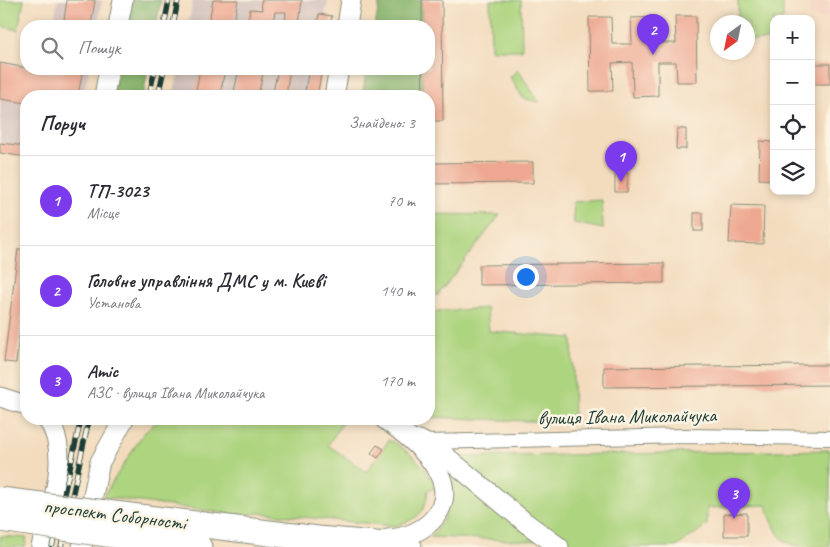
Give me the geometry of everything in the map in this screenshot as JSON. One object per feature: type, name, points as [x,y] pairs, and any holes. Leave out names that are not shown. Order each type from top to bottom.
[{"type":"highway","name":"проспект Соборності","points":[[0,500],[171,532],[199,547]]},
{"type":"highway","name":"проспект Соборності","points":[[0,519],[171,532],[318,539],[409,547]]},
{"type":"main road","points":[[119,20],[123,0]]},
{"type":"main road","points":[[348,20],[351,0]]},
{"type":"main road","points":[[105,90],[108,75]]},
{"type":"main road","points":[[335,90],[338,75]]},
{"type":"main road","points":[[0,397],[20,403]]},
{"type":"main road","points":[[41,547],[60,457],[57,437],[50,425]]},
{"type":"main road","points":[[82,547],[100,462],[121,425]]},
{"type":"main road","points":[[97,481],[130,425]]},
{"type":"main road","name":"вулиця Івана Миколайчука","points":[[393,425],[437,449],[558,547]]},
{"type":"main road","name":"вулиця Івана Миколайчука","points":[[318,539],[398,538],[418,532],[436,516],[442,494],[438,471],[429,458],[403,432]]},
{"type":"street","name":"вулиця Івана Миколайчука","points":[[425,442],[686,436],[830,438]]},
{"type":"shaded area","points":[[58,0],[102,0],[98,20],[54,20]]},
{"type":"shaded area","points":[[193,0],[328,0],[324,20],[189,20]]},
{"type":"shaded area","points":[[809,0],[830,0],[830,19],[809,15]]},
{"type":"shaded area","points":[[0,62],[20,65],[20,75],[88,75],[84,90],[20,90],[20,145],[0,143]]},
{"type":"shaded area","points":[[178,75],[315,75],[313,90],[174,90]]},
{"type":"green space","points":[[0,0],[24,0],[18,30],[0,26]]},
{"type":"green space","points":[[133,0],[161,0],[157,20],[128,20]]},
{"type":"green space","points":[[380,0],[422,0],[422,20],[376,20]]},
{"type":"green space","points":[[490,0],[521,0],[522,50],[491,50]]},
{"type":"green space","points":[[738,0],[783,0],[783,15],[770,15],[770,40],[755,40],[755,15],[738,15]]},
{"type":"green space","points":[[518,70],[539,102],[523,98],[510,77]]},
{"type":"green space","points":[[117,75],[147,75],[144,90],[113,90]]},
{"type":"green space","points":[[366,75],[422,75],[423,90],[363,90]]},
{"type":"green space","points":[[602,200],[603,229],[574,223],[573,202]]},
{"type":"green space","points":[[435,214],[500,215],[437,296],[435,293]]},
{"type":"green space","points":[[487,308],[489,331],[572,338],[574,423],[435,417],[435,312]]},
{"type":"green space","points":[[153,425],[341,425],[328,445],[366,472],[389,440],[403,448],[423,466],[436,488],[428,490],[425,505],[415,518],[395,526],[261,513],[239,515],[103,497],[143,434]]},
{"type":"green space","points":[[830,450],[830,547],[793,545],[786,542],[776,529],[766,505],[707,508],[707,525],[676,547],[576,547],[531,521],[457,457]]},
{"type":"green space","points":[[443,461],[535,541],[430,537],[444,518],[447,510],[448,493]]},
{"type":"green space","points":[[0,536],[27,538],[25,547],[0,547]]},
{"type":"building","points":[[67,0],[95,0],[92,20],[64,20]]},
{"type":"building","points":[[213,0],[238,0],[234,20],[209,20]]},
{"type":"building","points":[[261,0],[302,0],[299,20],[285,20],[286,12],[275,12],[273,20],[248,20],[250,9],[262,10]]},
{"type":"building","points":[[422,0],[442,0],[443,121],[435,121],[435,90],[423,90],[422,75],[435,75],[435,20],[422,20]]},
{"type":"building","points":[[319,14],[332,16],[331,20],[318,20]]},
{"type":"building","points":[[675,16],[696,16],[697,82],[677,82],[676,62],[658,62],[658,96],[633,97],[632,62],[612,63],[613,91],[590,91],[589,17],[611,17],[612,44],[632,44],[631,18],[656,17],[657,43],[676,43]]},
{"type":"building","points":[[0,63],[20,67],[20,75],[82,75],[79,90],[20,90],[20,102],[0,99]]},
{"type":"building","points":[[815,64],[830,64],[830,84],[815,84]]},
{"type":"building","points":[[199,75],[224,75],[221,90],[196,90]]},
{"type":"building","points":[[238,75],[263,75],[259,90],[234,90]]},
{"type":"building","points":[[277,75],[289,75],[287,90],[273,90]]},
{"type":"building","points":[[308,75],[321,75],[318,90],[305,90]]},
{"type":"building","points":[[677,129],[686,129],[686,149],[676,149]]},
{"type":"building","points":[[760,141],[770,142],[770,180],[759,179]]},
{"type":"building","points":[[0,143],[20,145],[20,156],[0,153]]},
{"type":"building","points":[[533,162],[533,183],[435,184],[435,163]]},
{"type":"building","points":[[615,173],[628,173],[627,192],[615,192]]},
{"type":"building","points":[[731,205],[764,206],[763,244],[729,243]]},
{"type":"building","points":[[694,213],[703,213],[703,231],[694,231]]},
{"type":"building","points":[[18,249],[20,249],[20,331],[16,363],[4,362]]},
{"type":"building","points":[[664,263],[664,283],[479,285],[479,265]]},
{"type":"building","points":[[830,365],[830,385],[604,387],[604,367]]},
{"type":"building","points":[[377,445],[384,449],[378,458],[371,453]]},
{"type":"building","points":[[747,513],[747,536],[724,536],[724,514]]},
{"type":"railway","points":[[165,20],[169,0]]},
{"type":"railway","points":[[174,20],[178,0]]},
{"type":"railway","points":[[150,90],[154,75]]},
{"type":"railway","points":[[159,90],[163,75]]},
{"type":"railway","points":[[52,547],[80,425]]},
{"type":"railway","points":[[61,547],[88,425]]},
{"type":"place","name":"Головне управління ДМС у м. Києві","points":[[653,55]]},
{"type":"place","name":"ТП-3023","points":[[621,182]]},
{"type":"place","name":"Amic","points":[[734,519]]}]
